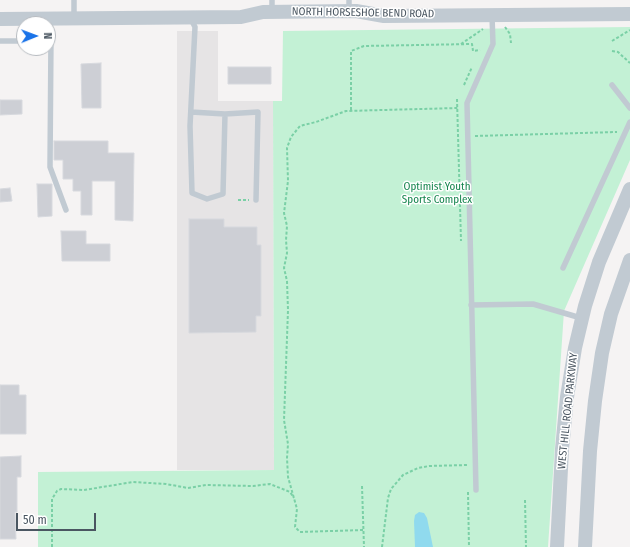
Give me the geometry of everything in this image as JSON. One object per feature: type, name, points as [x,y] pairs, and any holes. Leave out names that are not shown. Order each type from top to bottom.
[{"type":"street","name":"NORTH HORSESHOE BEND ROAD","points":[[56,18],[241,17],[272,6],[349,6],[384,16],[630,14]]},
{"type":"street","name":"NORTH HORSESHOE BEND ROAD","points":[[0,19],[16,19]]},
{"type":"street","name":"WEST HILL ROAD PARKWAY","points":[[558,547],[562,449],[567,397],[582,318],[599,262],[630,189]]},
{"type":"street","points":[[585,547],[590,451],[602,353],[611,314],[630,260]]},
{"type":"lane","points":[[74,0],[74,18]]},
{"type":"lane","points":[[476,490],[467,103],[493,44],[492,15]]},
{"type":"lane","points":[[190,17],[194,27],[190,112],[192,193],[207,199],[223,194],[225,114]]},
{"type":"lane","points":[[0,41],[16,41]]},
{"type":"lane","points":[[49,56],[50,167],[66,210]]},
{"type":"lane","points":[[612,85],[630,108]]},
{"type":"lane","points":[[190,112],[225,114],[258,112],[256,200]]},
{"type":"lane","points":[[564,268],[630,122]]},
{"type":"lane","points":[[471,305],[533,304],[582,318]]},
{"type":"path","points":[[505,28],[510,34],[511,43]]},
{"type":"path","points":[[460,45],[483,29]]},
{"type":"path","points":[[612,41],[630,30]]},
{"type":"path","points":[[351,110],[351,51],[364,46],[472,44],[472,51],[480,50]]},
{"type":"path","points":[[612,50],[618,52],[630,63]]},
{"type":"path","points":[[464,85],[472,68]]},
{"type":"path","points":[[364,530],[300,532],[295,527],[297,509],[288,477],[288,444],[284,420],[288,310],[287,281],[284,268],[287,253],[286,240],[288,226],[284,213],[288,181],[286,154],[291,137],[300,126],[351,110],[458,108]]},
{"type":"path","points":[[474,136],[617,132]]},
{"type":"path","points":[[238,200],[256,200]]},
{"type":"path","points":[[382,547],[390,489],[403,475],[424,467],[467,465]]},
{"type":"path","points":[[52,547],[52,499],[57,491],[61,489],[84,490],[133,482],[171,484],[188,488],[206,485],[254,486],[270,484],[290,492],[295,499]]},
{"type":"path","points":[[362,486],[364,547]]},
{"type":"path","points":[[525,500],[526,547]]},
{"type":"shaded area","points":[[177,31],[218,31],[218,101],[273,101],[274,470],[177,470]]},
{"type":"green space","name":"Optimist Youth Sports Complex","points":[[630,27],[630,160],[564,311],[548,547],[38,547],[38,472],[274,470],[273,101],[282,101],[283,31]]},
{"type":"water","points":[[419,512],[424,513],[427,518],[433,547],[415,547],[414,521],[415,515]]},
{"type":"building","points":[[101,63],[101,108],[82,108],[81,64]]},
{"type":"building","points":[[228,67],[271,67],[271,84],[228,84]]},
{"type":"building","points":[[0,100],[22,100],[22,114],[0,115]]},
{"type":"building","points":[[54,141],[108,141],[108,153],[134,153],[133,221],[115,220],[115,181],[92,181],[92,215],[81,215],[81,191],[73,191],[73,179],[63,179],[63,160],[54,160]]},
{"type":"building","points":[[37,184],[52,184],[52,216],[38,217]]},
{"type":"building","points":[[10,188],[12,201],[0,202],[0,189]]},
{"type":"building","points":[[189,219],[224,219],[224,227],[257,227],[257,245],[261,245],[261,316],[256,316],[256,332],[189,333]]},
{"type":"building","points":[[61,231],[86,231],[86,244],[110,244],[110,261],[62,261]]},
{"type":"building","points":[[0,385],[19,385],[19,395],[26,395],[26,434],[0,434]]},
{"type":"building","points":[[21,456],[21,477],[17,477],[17,512],[15,512],[16,539],[0,539],[0,457]]}]
